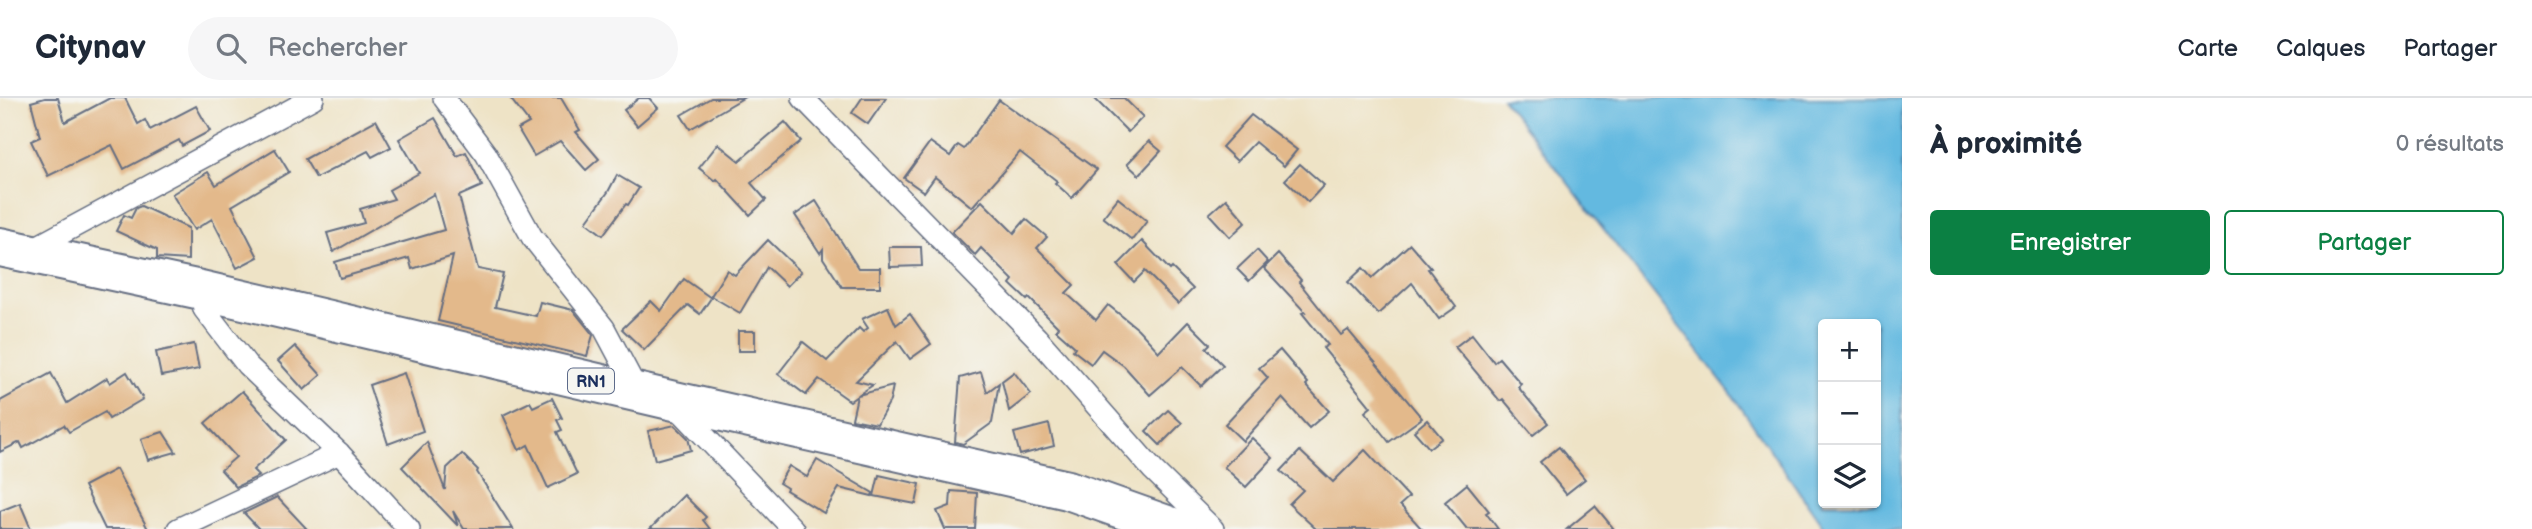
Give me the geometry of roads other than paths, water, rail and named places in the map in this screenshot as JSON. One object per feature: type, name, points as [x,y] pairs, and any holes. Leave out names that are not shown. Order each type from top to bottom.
[{"type":"highway","name":"RN1","points":[[13,250],[201,290],[1068,490],[1178,529]]},
{"type":"street","points":[[13,250],[313,98]]},
{"type":"street","points":[[444,98],[486,154],[532,237],[654,396],[793,529]]},
{"type":"street","points":[[803,98],[1037,338],[1153,470],[1213,529]]},
{"type":"street","points":[[201,290],[204,309],[247,365],[339,453],[409,529]]},
{"type":"street","points":[[177,529],[339,453]]},
{"type":"water","points":[[1502,98],[1902,98],[1902,529],[1825,529],[1733,396]]}]
